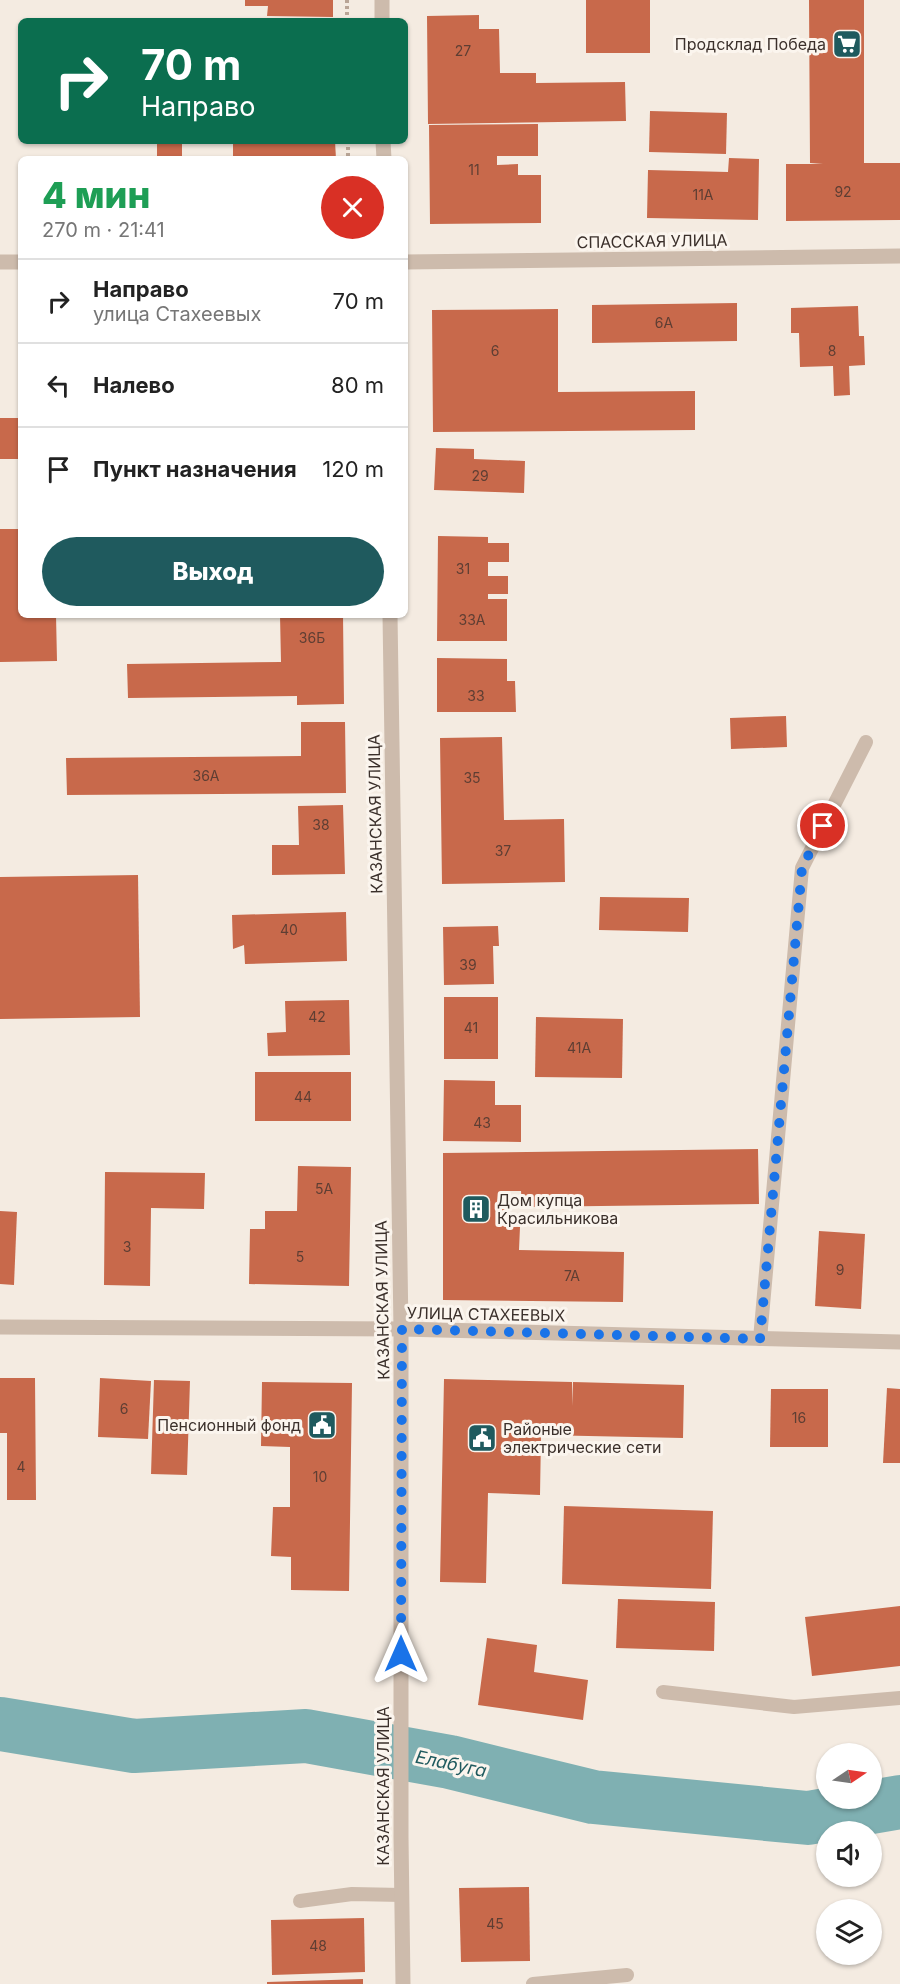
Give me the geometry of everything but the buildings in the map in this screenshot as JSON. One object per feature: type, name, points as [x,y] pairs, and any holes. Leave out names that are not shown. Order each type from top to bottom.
[{"type":"street","points":[[382,0],[382,18]]},
{"type":"street","name":"СПАССКАЯ УЛИЦА","points":[[408,262],[900,256]]},
{"type":"street","points":[[0,262],[18,262]]},
{"type":"street","name":"КАЗАНСКАЯ УЛИЦА","points":[[390,618],[402,1329],[403,1984]]},
{"type":"street","name":"УЛИЦА СТАХЕЕВЫХ","points":[[0,1327],[402,1329],[900,1342]]},
{"type":"lane","points":[[760,1339],[802,868],[866,742]]},
{"type":"lane","points":[[663,1692],[794,1707],[900,1698]]},
{"type":"lane","points":[[300,1901],[352,1894],[402,1895]]},
{"type":"lane","points":[[533,1984],[627,1975]]},
{"type":"path","points":[[347,0],[347,18]]},
{"type":"waterway","name":"Елабуга","points":[[0,1724],[134,1746],[306,1736],[450,1762],[593,1797],[808,1818],[900,1802]]},
{"type":"place","name":"Продсклад Победа","points":[[847,44]]},
{"type":"place","name":"Дом купца Красильникова","points":[[476,1209]]},
{"type":"place","name":"Пенсионный фонд","points":[[322,1425]]},
{"type":"place","name":"Районые электрические сети","points":[[482,1438]]},
{"type":"route","points":[[401,1654],[402,1329],[760,1339],[802,868],[823,826]]}]
